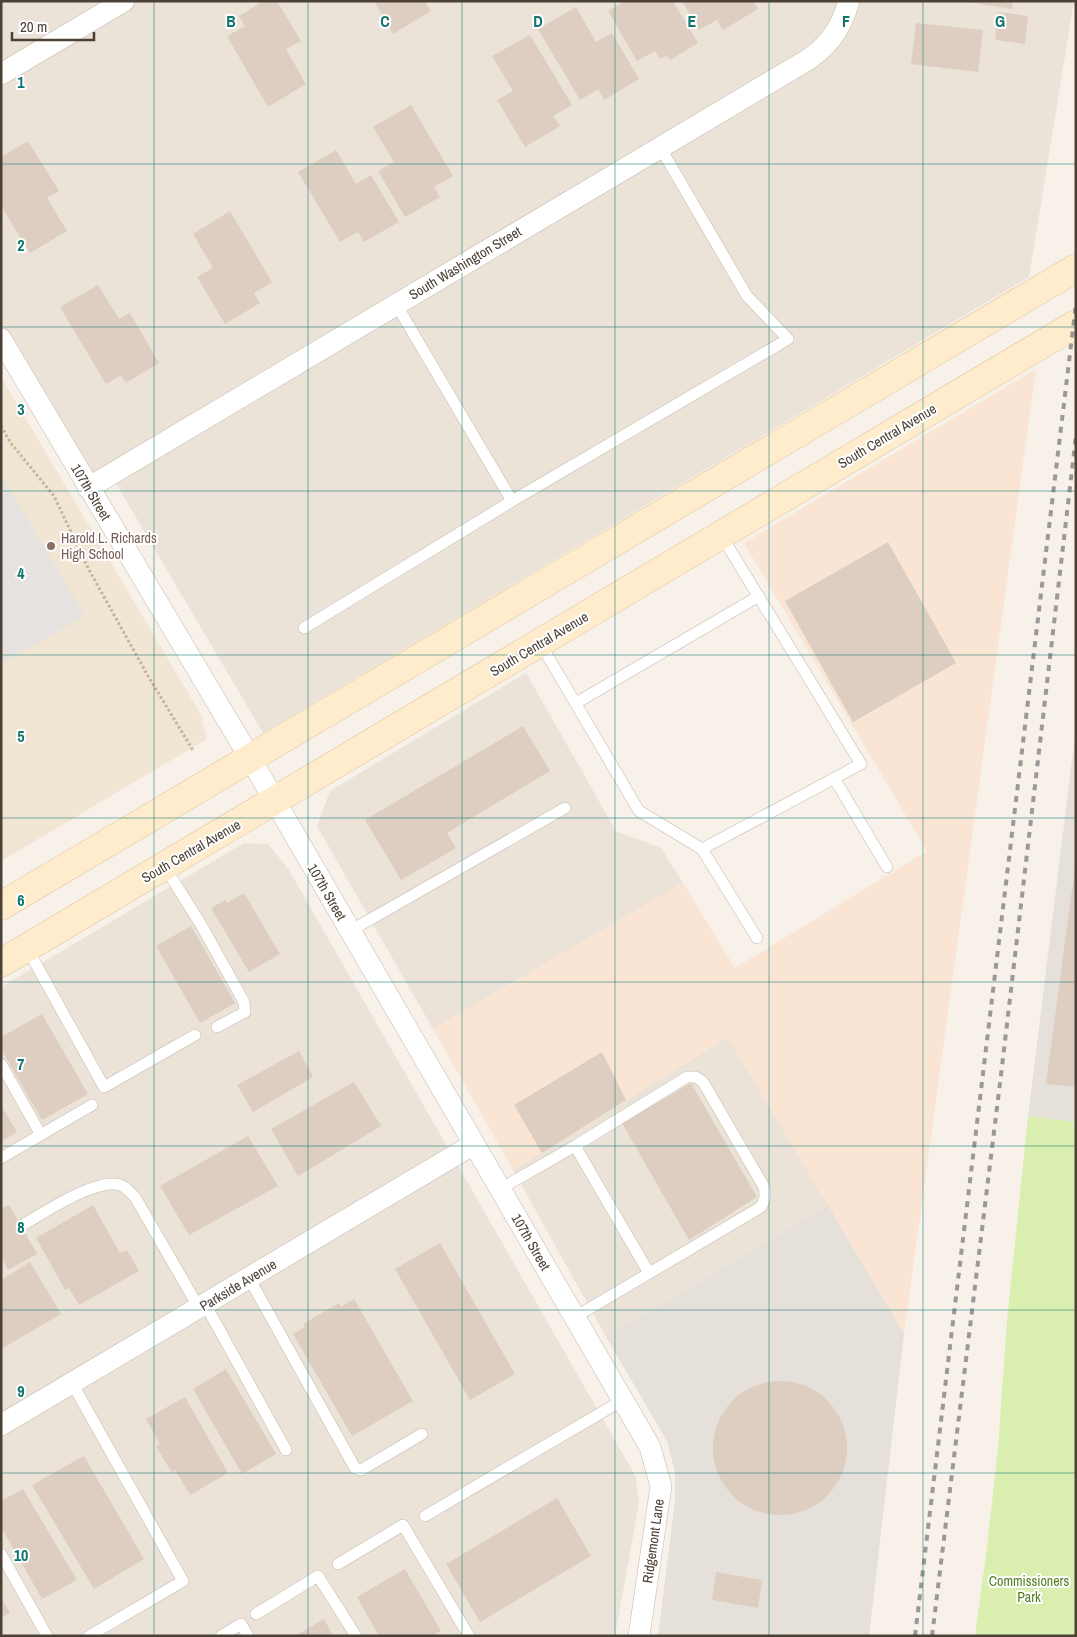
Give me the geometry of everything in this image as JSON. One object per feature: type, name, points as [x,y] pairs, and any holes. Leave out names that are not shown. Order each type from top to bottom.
[{"type":"street","points":[[1,74],[124,1]]},
{"type":"street","name":"South Washington Street","points":[[88,488],[809,59],[824,48],[836,32],[849,1]]},
{"type":"street","points":[[1,906],[1076,268]]},
{"type":"street","name":"South Central Avenue","points":[[1,963],[1076,324]]},
{"type":"street","name":"107th Street","points":[[1,339],[250,758],[650,1447]]},
{"type":"street","name":"Parkside Avenue","points":[[1,1425],[474,1144]]},
{"type":"street","name":"Ridgemont Lane","points":[[639,1636],[660,1486],[650,1447]]},
{"type":"lane","points":[[304,628],[512,502],[788,339],[747,296],[660,147]]},
{"type":"lane","points":[[396,304],[512,502]]},
{"type":"lane","points":[[702,849],[861,764],[721,535]]},
{"type":"lane","points":[[576,703],[758,596]]},
{"type":"lane","points":[[540,643],[640,811],[702,849],[757,938]]},
{"type":"lane","points":[[834,778],[887,867]]},
{"type":"lane","points":[[350,931],[565,808]]},
{"type":"lane","points":[[164,866],[200,923],[244,1002],[245,1012],[217,1027]]},
{"type":"lane","points":[[27,948],[104,1087],[195,1035]]},
{"type":"lane","points":[[1,1064],[42,1135]]},
{"type":"lane","points":[[500,1189],[575,1146],[687,1077],[696,1077],[703,1082],[764,1187],[765,1201],[761,1207],[574,1317]]},
{"type":"lane","points":[[1,1158],[92,1105]]},
{"type":"lane","points":[[575,1146],[649,1273]]},
{"type":"lane","points":[[21,1226],[87,1189],[106,1183],[122,1185],[135,1197],[202,1306],[286,1450]]},
{"type":"lane","points":[[249,1278],[354,1468],[360,1470],[422,1434]]},
{"type":"lane","points":[[72,1383],[183,1581],[89,1636]]},
{"type":"lane","points":[[425,1516],[623,1400]]},
{"type":"lane","points":[[338,1564],[403,1526],[469,1636]]},
{"type":"lane","points":[[1,1554],[47,1636]]},
{"type":"lane","points":[[256,1614],[318,1576],[356,1636]]},
{"type":"lane","points":[[221,1636],[241,1624],[248,1636]]},
{"type":"path","points":[[1,426],[10,442],[54,496],[88,568],[148,676],[194,752]]},
{"type":"shaded area","points":[[1,1],[1074,1],[1029,277],[263,733],[111,475],[88,488],[1,339]]},
{"type":"shaded area","points":[[1036,369],[904,1334],[728,1037],[513,1170],[433,1029],[683,883],[735,968],[927,851],[744,543]]},
{"type":"shaded area","name":"Harold L. Richards High School","points":[[1,377],[201,715],[207,739],[1,861]]},
{"type":"shaded area","points":[[1,474],[85,616],[1,664]]},
{"type":"shaded area","points":[[526,673],[616,831],[661,848],[683,883],[433,1029],[317,826],[330,791]]},
{"type":"shaded area","points":[[1076,728],[1076,1122],[1028,1116]]},
{"type":"shaded area","points":[[244,843],[268,844],[289,870],[636,1477],[639,1503],[615,1636],[1,1636],[1,987]]},
{"type":"shaded area","points":[[728,1037],[828,1205],[606,1337],[513,1170]]},
{"type":"shaded area","points":[[828,1205],[904,1334],[869,1636],[658,1636],[675,1501],[675,1472],[667,1441],[606,1337]]},
{"type":"green space","name":"Commissioners Park","points":[[1028,1116],[1076,1122],[1076,1636],[975,1636],[998,1448],[1007,1321]]},
{"type":"building","points":[[263,1],[277,1],[301,41],[286,49],[306,84],[268,107],[227,36],[245,26],[239,16]]},
{"type":"building","points":[[374,1],[425,1],[431,11],[393,34]]},
{"type":"building","points":[[625,1],[673,1],[698,43],[670,60],[667,55],[660,59],[655,51],[637,61],[608,11]]},
{"type":"building","points":[[682,1],[753,1],[758,9],[723,30],[717,20],[699,30]]},
{"type":"building","points":[[960,1],[1013,1],[1012,9]]},
{"type":"building","points":[[576,7],[596,42],[612,33],[639,79],[604,100],[598,89],[580,100],[538,29]]},
{"type":"building","points":[[998,12],[1028,16],[1025,44],[995,40]]},
{"type":"building","points":[[916,23],[983,30],[978,72],[911,64]]},
{"type":"building","points":[[530,35],[572,105],[553,116],[560,126],[525,147],[497,100],[513,91],[492,56]]},
{"type":"building","points":[[411,105],[453,176],[434,187],[440,197],[405,217],[378,171],[394,162],[373,127]]},
{"type":"building","points":[[28,141],[59,191],[47,198],[67,231],[30,253],[1,206],[1,157]]},
{"type":"building","points":[[336,150],[356,184],[371,175],[399,222],[364,242],[358,232],[340,242],[298,172]]},
{"type":"building","points":[[230,211],[272,282],[254,293],[260,303],[225,324],[197,277],[213,268],[193,234]]},
{"type":"building","points":[[98,285],[119,319],[130,313],[159,363],[126,383],[121,375],[106,384],[60,307]]},
{"type":"building","points":[[888,542],[956,663],[853,722],[785,601]]},
{"type":"building","points":[[523,726],[550,771],[447,833],[456,848],[401,880],[365,820]]},
{"type":"building","points":[[1076,867],[1076,1087],[1046,1084]]},
{"type":"building","points":[[244,893],[280,954],[249,972],[211,908],[225,900],[227,903]]},
{"type":"building","points":[[191,926],[235,1003],[200,1023],[156,946]]},
{"type":"building","points":[[42,1014],[88,1094],[42,1120],[1,1049],[1,1037]]},
{"type":"building","points":[[299,1051],[313,1077],[253,1112],[237,1085]]},
{"type":"building","points":[[602,1052],[626,1100],[542,1153],[514,1105]]},
{"type":"building","points":[[354,1082],[381,1126],[298,1176],[271,1129]]},
{"type":"building","points":[[691,1083],[757,1197],[689,1240],[622,1123]]},
{"type":"building","points":[[1,1105],[17,1132],[1,1142]]},
{"type":"building","points":[[248,1136],[278,1186],[189,1235],[160,1186]]},
{"type":"building","points":[[9,1205],[37,1254],[8,1270],[1,1257],[1,1209]]},
{"type":"building","points":[[93,1205],[120,1253],[127,1250],[139,1271],[79,1305],[69,1288],[65,1290],[36,1238]]},
{"type":"building","points":[[440,1243],[515,1374],[470,1400],[395,1269]]},
{"type":"building","points":[[30,1262],[61,1314],[1,1349],[1,1280]]},
{"type":"building","points":[[354,1299],[413,1401],[352,1436],[293,1334],[305,1327],[303,1324],[339,1303],[341,1307]]},
{"type":"building","points":[[226,1369],[276,1454],[242,1474],[193,1389]]},
{"type":"building","points":[[780,1381],[806,1386],[817,1392],[827,1401],[836,1411],[842,1422],[847,1448],[842,1474],[836,1485],[827,1495],[817,1504],[806,1510],[780,1515],[754,1510],[743,1504],[733,1495],[724,1485],[718,1474],[713,1448],[718,1422],[724,1411],[733,1401],[743,1392],[754,1386]]},
{"type":"building","points":[[185,1397],[228,1473],[190,1495],[175,1470],[172,1473],[156,1446],[160,1444],[146,1419]]},
{"type":"building","points":[[84,1456],[144,1559],[94,1589],[32,1485]]},
{"type":"building","points":[[23,1489],[77,1580],[42,1599],[1,1527],[1,1501]]},
{"type":"building","points":[[557,1498],[591,1556],[480,1622],[446,1564]]},
{"type":"building","points":[[405,1569],[441,1631],[432,1636],[379,1636],[357,1597]]},
{"type":"building","points":[[716,1572],[762,1580],[758,1608],[712,1600]]},
{"type":"building","points":[[1,1598],[10,1613],[1,1618]]},
{"type":"building","points":[[324,1619],[333,1636],[295,1636]]},
{"type":"railway","points":[[915,1636],[1076,304]]},
{"type":"railway","points":[[932,1636],[1001,1075],[1076,436]]},
{"type":"place","name":"Harold L. Richards High School","points":[[51,546]]}]
